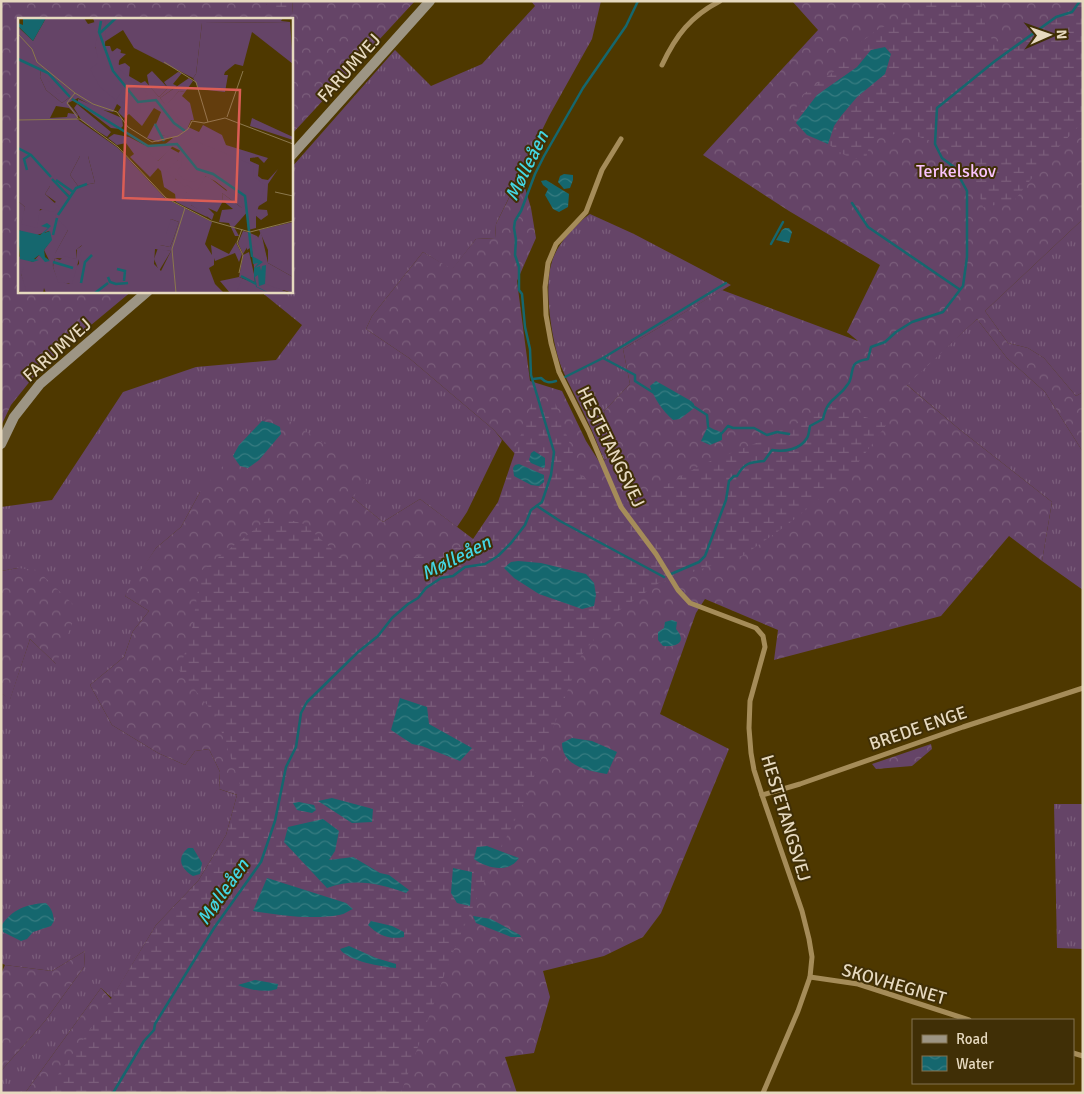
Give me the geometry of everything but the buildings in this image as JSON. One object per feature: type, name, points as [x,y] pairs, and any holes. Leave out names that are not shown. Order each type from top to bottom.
[{"type":"street","name":"FARUMVEJ","points":[[292,155],[430,1]]},
{"type":"street","points":[[662,65],[670,47],[688,22],[720,1]]},
{"type":"street","name":"HESTETANGSVEJ","points":[[621,139],[602,170],[586,212],[556,244],[548,262],[545,287],[546,315],[559,372],[589,432],[621,507],[656,554],[678,590],[690,603],[756,628],[763,636],[765,647],[750,701],[748,728],[754,770],[802,911],[812,957],[810,977],[798,1011],[763,1093]]},
{"type":"street","name":"FARUMVEJ","points":[[1,444],[14,417],[40,384],[147,292]]},
{"type":"street","name":"BREDE ENGE","points":[[762,795],[800,784],[963,727],[1083,688]]},
{"type":"street","name":"SKOVHEGNET","points":[[810,977],[858,984],[966,1019]]},
{"type":"green space","points":[[1,1],[266,1],[266,4],[292,13],[293,1],[415,1],[292,134],[292,18],[18,18],[18,292],[131,292],[43,365],[11,405],[1,426]]},
{"type":"green space","points":[[266,1],[293,1],[292,13],[278,14],[266,4]]},
{"type":"green space","points":[[531,1],[601,1],[592,39],[549,116],[496,224],[495,238],[476,239],[452,270],[423,252],[372,316],[366,329],[409,358],[494,430],[502,440],[467,512],[457,527],[420,499],[383,522],[352,497],[200,492],[181,527],[156,548],[125,596],[149,611],[133,631],[124,657],[90,685],[112,725],[158,753],[185,765],[195,751],[209,749],[220,772],[219,789],[237,795],[226,835],[198,881],[156,925],[112,998],[101,988],[25,1093],[1,1093],[1,1071],[45,1021],[84,967],[85,951],[52,971],[1,963],[1,693],[10,699],[30,639],[56,664],[18,568],[1,571],[1,507],[52,500],[123,392],[196,367],[276,360],[302,325],[261,292],[292,292],[292,167],[395,50],[431,86],[482,64],[535,6]]},
{"type":"green space","name":"Terkelskov","points":[[792,1],[1083,1],[1083,219],[985,311],[1008,343],[1028,348],[1044,358],[1076,396],[1083,392],[1083,452],[1045,392],[1007,358],[977,319],[907,385],[959,429],[1052,502],[1042,561],[1009,536],[941,616],[774,660],[778,630],[705,599],[696,613],[660,714],[729,749],[661,913],[643,937],[604,956],[543,971],[550,997],[534,1053],[505,1057],[517,1093],[25,1093],[101,988],[158,1051],[281,809],[219,789],[220,772],[209,749],[195,751],[185,765],[158,753],[112,725],[90,685],[124,657],[133,631],[149,611],[125,596],[129,587],[156,548],[181,527],[200,492],[272,410],[360,466],[367,482],[352,497],[383,522],[420,499],[509,566],[558,503],[494,430],[409,358],[366,329],[372,316],[423,252],[452,269],[476,239],[495,238],[496,224],[521,174],[531,208],[536,238],[517,281],[530,381],[562,391],[586,441],[600,463],[613,455],[604,411],[630,384],[623,349],[722,290],[858,341],[847,332],[880,265],[789,211],[703,155],[818,30]]},
{"type":"green space","points":[[920,1],[983,1],[982,8],[987,34],[1007,54],[1083,1],[1083,122],[1048,158],[1013,202],[983,207],[978,190],[962,159],[947,146],[904,132],[871,139],[866,158],[861,159],[846,156],[828,144],[838,122],[851,104],[885,74],[871,50],[857,67],[817,95],[796,123],[791,115],[805,93],[836,70],[840,58],[877,30],[913,13]]},
{"type":"green space","points":[[590,214],[634,234],[731,285],[623,349],[630,384],[604,411],[613,456],[604,460],[589,423],[561,366],[552,330],[548,288],[551,265],[561,243]]},
{"type":"green space","points":[[1083,219],[1083,392],[1076,396],[1044,358],[1028,348],[1008,343],[985,311]]},
{"type":"green space","points":[[977,319],[1007,358],[1045,392],[1083,452],[1083,590],[1042,561],[1052,502],[959,429],[906,384]]},
{"type":"green space","points":[[532,402],[555,402],[581,476],[632,504],[703,464],[769,438],[831,406],[887,424],[849,475],[787,525],[744,555],[659,583],[614,614],[581,656],[525,800],[484,882],[452,954],[401,1093],[45,1093],[106,1007],[156,925],[198,881],[226,835],[240,784],[216,716],[179,670],[191,635],[201,571],[273,515],[304,524],[344,560],[386,563],[469,545],[498,502]]},
{"type":"green space","points":[[18,568],[37,570],[78,609],[56,664],[30,639],[10,700],[1,693],[1,571]]},
{"type":"green space","points":[[931,744],[932,749],[912,766],[876,769],[872,764]]},
{"type":"green space","points":[[1054,804],[1083,804],[1083,949],[1057,948]]},
{"type":"green space","points":[[85,951],[84,967],[45,1021],[1,1071],[1,974],[5,965],[52,971]]},
{"type":"water","points":[[885,47],[891,54],[885,74],[857,97],[841,116],[834,126],[828,144],[807,135],[796,123],[817,95],[857,67],[871,50]]},
{"type":"water","points":[[564,174],[573,175],[570,188],[564,189],[558,182],[560,176]]},
{"type":"water","points":[[546,180],[569,194],[568,207],[559,212],[553,209],[545,195],[548,189],[541,181]]},
{"type":"water","points":[[785,228],[789,228],[792,232],[789,243],[776,240]]},
{"type":"water","points":[[656,381],[691,401],[694,404],[694,408],[680,419],[673,420],[659,404],[652,391],[650,386]]},
{"type":"water","points":[[262,421],[280,427],[281,434],[259,460],[248,468],[240,466],[233,456],[239,445]]},
{"type":"water","points":[[708,426],[722,433],[722,440],[710,445],[701,441]]},
{"type":"water","points":[[534,451],[545,458],[545,467],[543,468],[531,463],[529,460],[531,453]]},
{"type":"water","points":[[519,464],[544,475],[544,482],[539,486],[531,485],[514,476],[513,468]]},
{"type":"water","points":[[511,562],[541,563],[586,574],[594,583],[596,595],[594,606],[582,609],[539,594],[514,578],[504,568]]},
{"type":"water","points":[[672,620],[677,622],[676,629],[681,641],[676,645],[663,646],[658,640],[658,632],[664,628],[665,622]]},
{"type":"water","points":[[400,698],[427,707],[429,724],[472,748],[460,761],[412,744],[391,730]]},
{"type":"water","points":[[572,738],[592,741],[617,752],[607,774],[584,769],[566,757],[562,743]]},
{"type":"water","points":[[332,798],[373,809],[372,822],[352,823],[318,801]]},
{"type":"water","points":[[299,802],[314,805],[316,810],[312,813],[297,810],[293,803]]},
{"type":"water","points":[[323,819],[339,831],[335,851],[329,860],[353,857],[380,873],[389,875],[409,890],[406,893],[366,883],[347,883],[327,888],[284,842],[288,827]]},
{"type":"water","points":[[487,846],[519,858],[515,863],[504,868],[485,865],[474,859],[477,847]]},
{"type":"water","points":[[188,848],[193,848],[202,863],[200,874],[193,876],[183,867],[181,859]]},
{"type":"water","points":[[453,868],[472,872],[470,906],[457,903],[451,893]]},
{"type":"water","points":[[267,878],[346,903],[353,909],[341,915],[318,917],[253,911]]},
{"type":"water","points":[[46,903],[51,909],[53,916],[54,921],[51,926],[33,932],[27,939],[21,941],[3,932],[1,926],[10,915],[26,906]]},
{"type":"water","points":[[473,916],[491,919],[521,937],[511,937],[476,923]]},
{"type":"water","points":[[371,921],[392,926],[404,932],[404,937],[393,938],[380,934],[368,925]]},
{"type":"water","points":[[349,946],[376,958],[396,964],[396,968],[374,965],[350,957],[340,949]]},
{"type":"water","points":[[255,980],[278,984],[277,989],[268,991],[258,990],[238,985]]},
{"type":"waterway","name":"Mølleåen","points":[[113,1093],[144,1041],[154,1030],[155,1024],[214,928],[261,862],[275,821],[286,767],[296,747],[301,713],[307,702],[358,652],[378,636],[392,618],[418,598],[426,588],[441,578],[453,576],[465,567],[485,564],[498,556],[525,525],[531,510],[542,502],[551,475],[554,452],[531,375],[530,349],[525,327],[522,294],[519,290],[519,267],[515,255],[515,221],[544,156],[583,88],[626,26],[638,1]]},
{"type":"waterway","points":[[671,574],[699,562],[705,556],[726,500],[729,481],[734,476],[737,476],[742,468],[748,464],[764,461],[772,450],[782,451],[796,448],[804,442],[808,437],[810,426],[823,419],[830,402],[848,384],[854,365],[859,361],[868,359],[871,347],[885,342],[912,322],[943,312],[963,286],[967,257],[967,191],[954,167],[942,158],[935,144],[937,108],[995,61],[1056,17],[1072,12],[1080,1]]},
{"type":"waterway","points":[[852,203],[868,227],[959,289]]},
{"type":"waterway","points":[[771,244],[783,222]]},
{"type":"waterway","points":[[565,377],[603,358],[726,283]]},
{"type":"waterway","points":[[603,358],[635,375],[635,381],[654,393]]},
{"type":"waterway","points":[[533,379],[541,378],[548,382],[556,381]]},
{"type":"waterway","points":[[693,406],[707,415],[708,426]]},
{"type":"waterway","points":[[722,433],[728,426],[733,428],[754,428],[767,435],[777,432],[789,434]]},
{"type":"waterway","points":[[537,506],[560,521],[664,577]]}]
